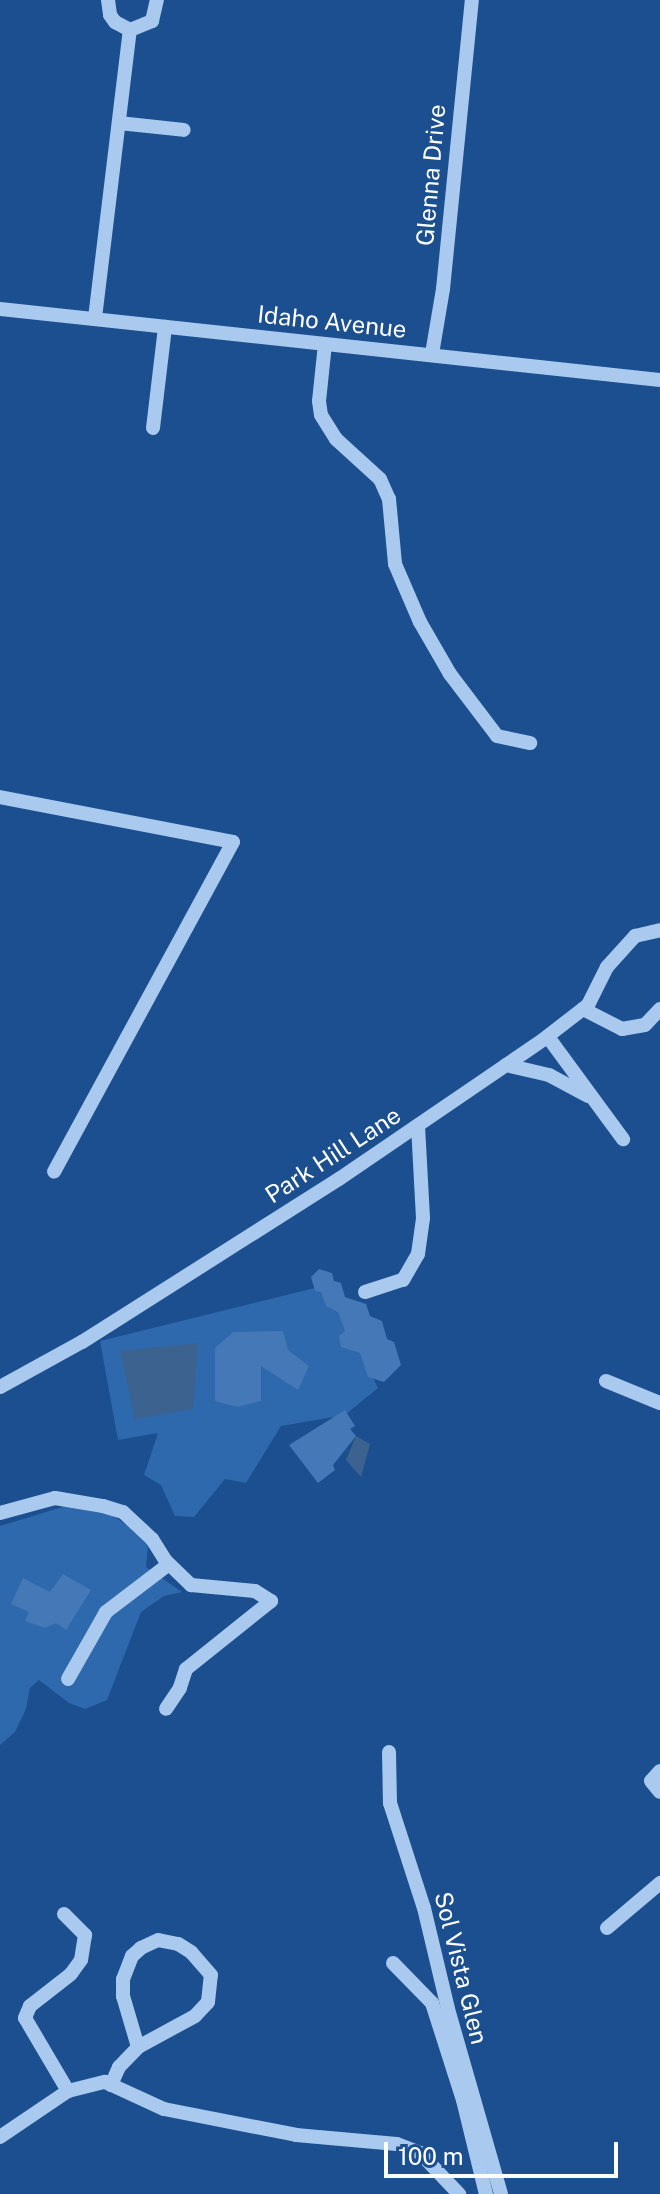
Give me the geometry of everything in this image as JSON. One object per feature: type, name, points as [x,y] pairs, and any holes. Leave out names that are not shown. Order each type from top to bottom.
[{"type":"street","points":[[108,0],[115,22],[130,30]]},
{"type":"street","points":[[130,30],[152,21],[157,0]]},
{"type":"street","name":"Glenna Drive","points":[[432,354],[443,289],[472,0]]},
{"type":"street","points":[[95,318],[130,30]]},
{"type":"street","points":[[119,123],[184,130]]},
{"type":"street","name":"Idaho Avenue","points":[[0,309],[660,380]]},
{"type":"street","points":[[153,428],[165,327]]},
{"type":"street","points":[[325,344],[319,401],[321,415],[336,439],[380,479],[389,499],[395,564],[420,622],[450,674],[497,736],[530,743]]},
{"type":"street","points":[[0,797],[233,842],[54,1172]]},
{"type":"street","name":"Park Hill Lane","points":[[0,1387],[82,1342],[418,1125],[548,1037],[583,1009],[596,992],[607,967],[635,936],[660,930]]},
{"type":"street","points":[[583,1009],[622,1029],[645,1025],[660,1009]]},
{"type":"street","points":[[548,1037],[623,1139]]},
{"type":"street","points":[[506,1065],[522,1066],[549,1075],[592,1098]]},
{"type":"street","points":[[365,1292],[403,1280],[418,1254],[423,1218],[418,1125]]},
{"type":"street","points":[[606,1381],[660,1403]]},
{"type":"street","points":[[0,1513],[55,1498],[123,1512],[152,1539],[169,1564],[191,1585],[255,1591],[271,1601],[186,1669],[180,1688],[166,1709]]},
{"type":"street","points":[[68,1679],[106,1612],[169,1564]]},
{"type":"street","name":"Sol Vista Glen","points":[[389,1752],[390,1803],[424,1908],[456,2039],[501,2194]]},
{"type":"street","points":[[660,1771],[651,1781],[660,1792]]},
{"type":"street","points":[[607,1928],[660,1883]]},
{"type":"street","points":[[64,1914],[85,1935],[81,1960],[71,1974],[30,2006],[25,2018],[68,2091]]},
{"type":"street","points":[[111,2085],[119,2067],[138,2047],[195,2016],[208,2002],[211,1975],[191,1952],[178,1944],[158,1940],[141,1948],[132,1956],[123,1979],[123,1996],[138,2047]]},
{"type":"street","name":"Sol Vista Glen","points":[[393,1963],[432,2003],[463,2100],[486,2194]]},
{"type":"street","points":[[0,2137],[68,2091],[105,2082],[164,2109],[296,2135],[397,2144],[420,2153],[459,2194]]},
{"type":"shaded area","points":[[327,1285],[378,1388],[345,1415],[281,1426],[246,1483],[225,1479],[194,1517],[175,1516],[161,1485],[144,1475],[158,1433],[118,1440],[100,1341]]},
{"type":"shaded area","points":[[198,1343],[193,1409],[135,1419],[120,1351]]},
{"type":"shaded area","points":[[356,1436],[370,1444],[361,1477],[346,1460]]},
{"type":"shaded area","points":[[79,1502],[110,1514],[136,1531],[148,1546],[146,1567],[182,1592],[164,1596],[141,1612],[107,1700],[85,1709],[69,1703],[39,1680],[30,1688],[26,1709],[15,1732],[0,1745],[0,1526]]},
{"type":"building","points":[[319,1269],[332,1273],[334,1281],[341,1283],[345,1297],[366,1304],[370,1316],[382,1321],[387,1339],[394,1342],[401,1365],[384,1382],[368,1377],[360,1353],[341,1347],[339,1336],[345,1331],[338,1312],[326,1306],[321,1292],[315,1291],[311,1277]]},
{"type":"building","points":[[283,1331],[288,1350],[309,1366],[298,1390],[261,1366],[261,1401],[237,1407],[215,1401],[215,1348],[233,1332]]},
{"type":"building","points":[[345,1410],[355,1426],[350,1429],[356,1436],[333,1465],[335,1470],[318,1483],[289,1445]]},
{"type":"building","points":[[63,1574],[91,1590],[66,1630],[56,1623],[45,1628],[25,1621],[29,1612],[11,1604],[23,1578],[50,1592]]}]
